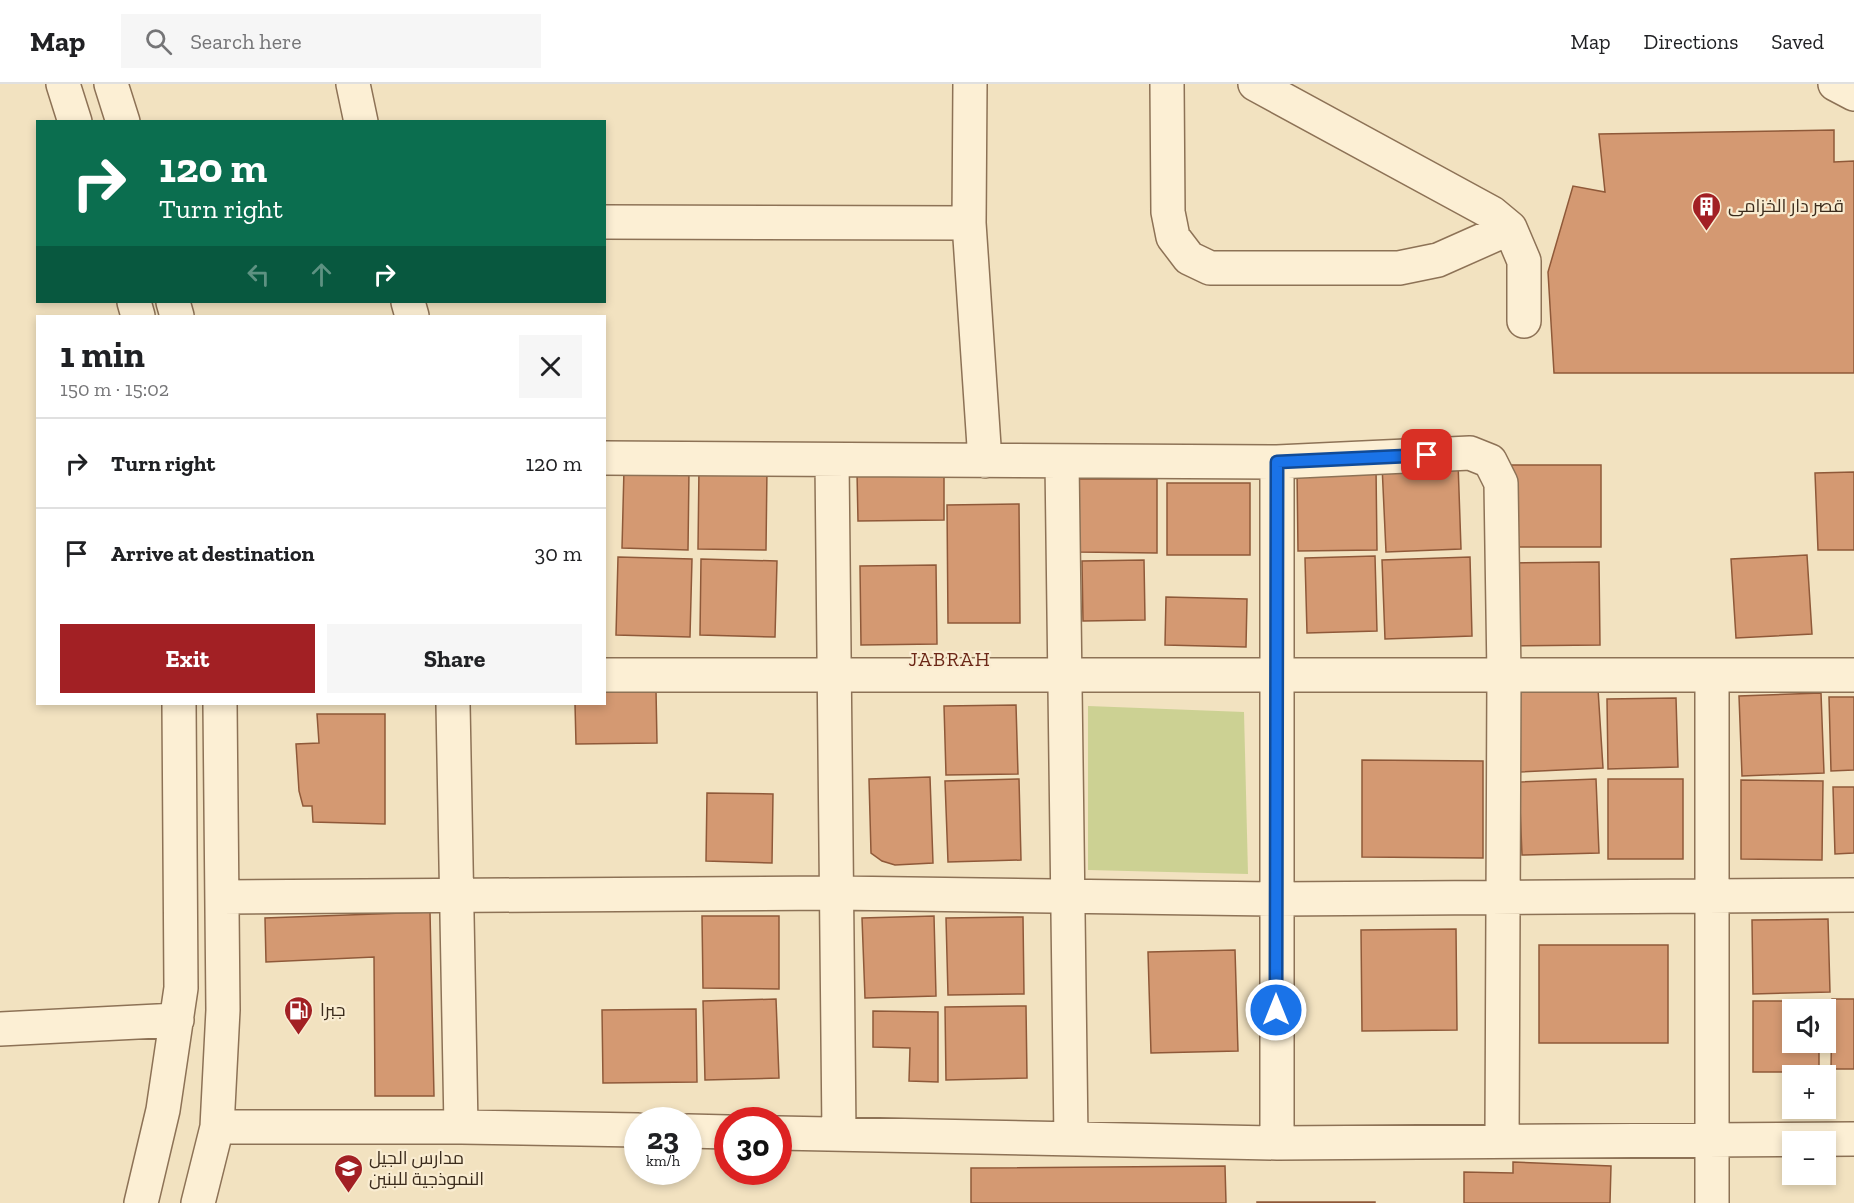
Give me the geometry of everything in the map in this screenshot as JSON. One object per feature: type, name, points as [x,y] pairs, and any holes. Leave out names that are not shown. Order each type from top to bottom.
[{"type":"street","points":[[63,84],[74,120]]},
{"type":"street","points":[[111,84],[122,120]]},
{"type":"street","points":[[353,84],[362,120]]},
{"type":"street","points":[[970,84],[969,223],[985,461]]},
{"type":"street","points":[[1167,84],[1168,212],[1173,237],[1189,258],[1210,268],[1399,267],[1438,260],[1509,228]]},
{"type":"street","points":[[1256,84],[1492,213],[1509,228],[1524,261],[1524,321]]},
{"type":"street","points":[[1835,84],[1854,94]]},
{"type":"street","points":[[606,222],[969,223]]},
{"type":"street","points":[[606,458],[1277,462],[1470,453],[1490,461],[1501,483],[1504,675],[1502,1141]]},
{"type":"street","points":[[832,460],[839,1134]]},
{"type":"street","points":[[1062,461],[1071,1139]]},
{"type":"street","points":[[1276,1143],[1277,462]]},
{"type":"street","points":[[606,675],[1854,675]]},
{"type":"street","points":[[1712,675],[1713,1203]]},
{"type":"street","points":[[141,1203],[163,1110],[181,988],[179,705]]},
{"type":"street","points":[[198,1203],[217,1127],[223,1010],[220,705]]},
{"type":"street","points":[[453,705],[461,1127]]},
{"type":"street","points":[[222,897],[836,893],[1276,899],[1854,895]]},
{"type":"street","points":[[0,1029],[177,1020]]},
{"type":"street","points":[[217,1127],[624,1130]]},
{"type":"street","points":[[792,1133],[1276,1143],[1854,1139]]},
{"type":"green space","points":[[1088,706],[1244,712],[1248,874],[1088,870]]},
{"type":"building","name":"قصر دار الخزامى","points":[[1834,130],[1834,162],[1854,161],[1854,373],[1554,373],[1548,272],[1573,186],[1605,192],[1599,134]]},
{"type":"building","points":[[1458,462],[1461,549],[1386,552],[1382,465]]},
{"type":"building","points":[[1511,465],[1601,465],[1601,547],[1511,547]]},
{"type":"building","points":[[699,467],[767,468],[766,550],[698,549]]},
{"type":"building","points":[[1376,468],[1377,550],[1298,551],[1297,469]]},
{"type":"building","points":[[624,469],[689,471],[688,550],[622,548]]},
{"type":"building","points":[[857,472],[944,472],[944,520],[858,521]]},
{"type":"building","points":[[1854,472],[1854,550],[1818,550],[1815,473]]},
{"type":"building","points":[[1077,479],[1157,479],[1157,553],[1078,552]]},
{"type":"building","points":[[1167,483],[1250,483],[1250,555],[1167,555]]},
{"type":"building","points":[[1019,504],[1020,623],[948,623],[947,505]]},
{"type":"building","points":[[1807,555],[1812,634],[1736,638],[1731,559]]},
{"type":"building","points":[[1375,556],[1377,631],[1307,633],[1305,558]]},
{"type":"building","points":[[618,557],[692,559],[690,637],[616,635]]},
{"type":"building","points":[[1470,557],[1472,636],[1385,639],[1382,560]]},
{"type":"building","points":[[701,559],[777,561],[775,637],[700,635]]},
{"type":"building","points":[[1144,560],[1145,620],[1083,621],[1082,561]]},
{"type":"building","points":[[1599,562],[1600,645],[1510,646],[1509,563]]},
{"type":"building","points":[[936,565],[937,644],[861,645],[860,566]]},
{"type":"building","points":[[1166,597],[1247,599],[1246,647],[1165,645]]},
{"type":"building","points":[[1598,689],[1603,768],[1519,772],[1514,692]]},
{"type":"building","points":[[656,690],[657,743],[576,744],[575,705],[606,705],[606,691]]},
{"type":"building","points":[[1821,693],[1824,773],[1742,776],[1739,696]]},
{"type":"building","points":[[1829,697],[1854,697],[1854,770],[1831,771]]},
{"type":"building","points":[[1676,698],[1678,767],[1608,769],[1607,699]]},
{"type":"building","points":[[1016,705],[1018,774],[946,775],[944,706]]},
{"type":"building","points":[[317,714],[385,714],[385,824],[313,822],[312,806],[303,806],[299,791],[296,744],[319,743]]},
{"type":"building","points":[[1362,760],[1483,761],[1483,858],[1362,857]]},
{"type":"building","points":[[930,777],[933,863],[895,865],[882,861],[871,853],[869,779]]},
{"type":"building","points":[[1019,779],[1021,860],[948,862],[945,781]]},
{"type":"building","points":[[1596,779],[1599,853],[1522,855],[1519,782]]},
{"type":"building","points":[[1608,779],[1683,779],[1683,859],[1608,859]]},
{"type":"building","points":[[1741,780],[1823,781],[1822,860],[1741,859]]},
{"type":"building","points":[[1833,787],[1854,787],[1854,853],[1835,854]]},
{"type":"building","points":[[707,793],[773,794],[772,863],[706,861]]},
{"type":"building","points":[[430,912],[434,1096],[375,1096],[374,957],[266,962],[265,918]]},
{"type":"building","points":[[702,916],[779,916],[779,989],[703,988]]},
{"type":"building","points":[[934,916],[936,996],[865,998],[862,918]]},
{"type":"building","points":[[1023,917],[1024,994],[948,995],[946,918]]},
{"type":"building","points":[[1828,919],[1830,992],[1753,994],[1752,920]]},
{"type":"building","points":[[1456,929],[1457,1030],[1362,1031],[1361,930]]},
{"type":"building","points":[[1539,945],[1668,945],[1668,1043],[1539,1043]]},
{"type":"building","points":[[1235,950],[1238,1051],[1151,1053],[1148,952]]},
{"type":"building","points":[[776,999],[779,1078],[705,1080],[703,1001]]},
{"type":"building","points":[[1836,999],[1854,999],[1854,1069],[1836,1069],[1836,1065],[1831,1065],[1831,1053],[1836,1053]]},
{"type":"building","points":[[1753,1001],[1782,1001],[1782,1053],[1819,1053],[1819,1065],[1782,1065],[1782,1072],[1753,1072]]},
{"type":"building","points":[[1026,1006],[1027,1078],[946,1080],[945,1007]]},
{"type":"building","points":[[696,1009],[697,1082],[603,1083],[602,1010]]},
{"type":"building","points":[[873,1011],[938,1012],[938,1082],[909,1081],[910,1048],[873,1047]]},
{"type":"building","points":[[1513,1162],[1611,1166],[1610,1203],[1464,1203],[1464,1172],[1513,1173]]},
{"type":"building","points":[[1225,1166],[1226,1203],[971,1203],[971,1168]]},
{"type":"building","points":[[1375,1202],[1375,1203],[1257,1203]]},
{"type":"place","name":"قصر دار الخزامى","points":[[1707,232]]},
{"type":"place","name":"جبرا","points":[[299,1036]]},
{"type":"place","name":"مدارس الجيل النموذجية للبنين","points":[[348,1194]]},
{"type":"district","name":"JABRAH","points":[[950,659]]},
{"type":"route","points":[[1276,1010],[1277,462],[1427,455]]}]
